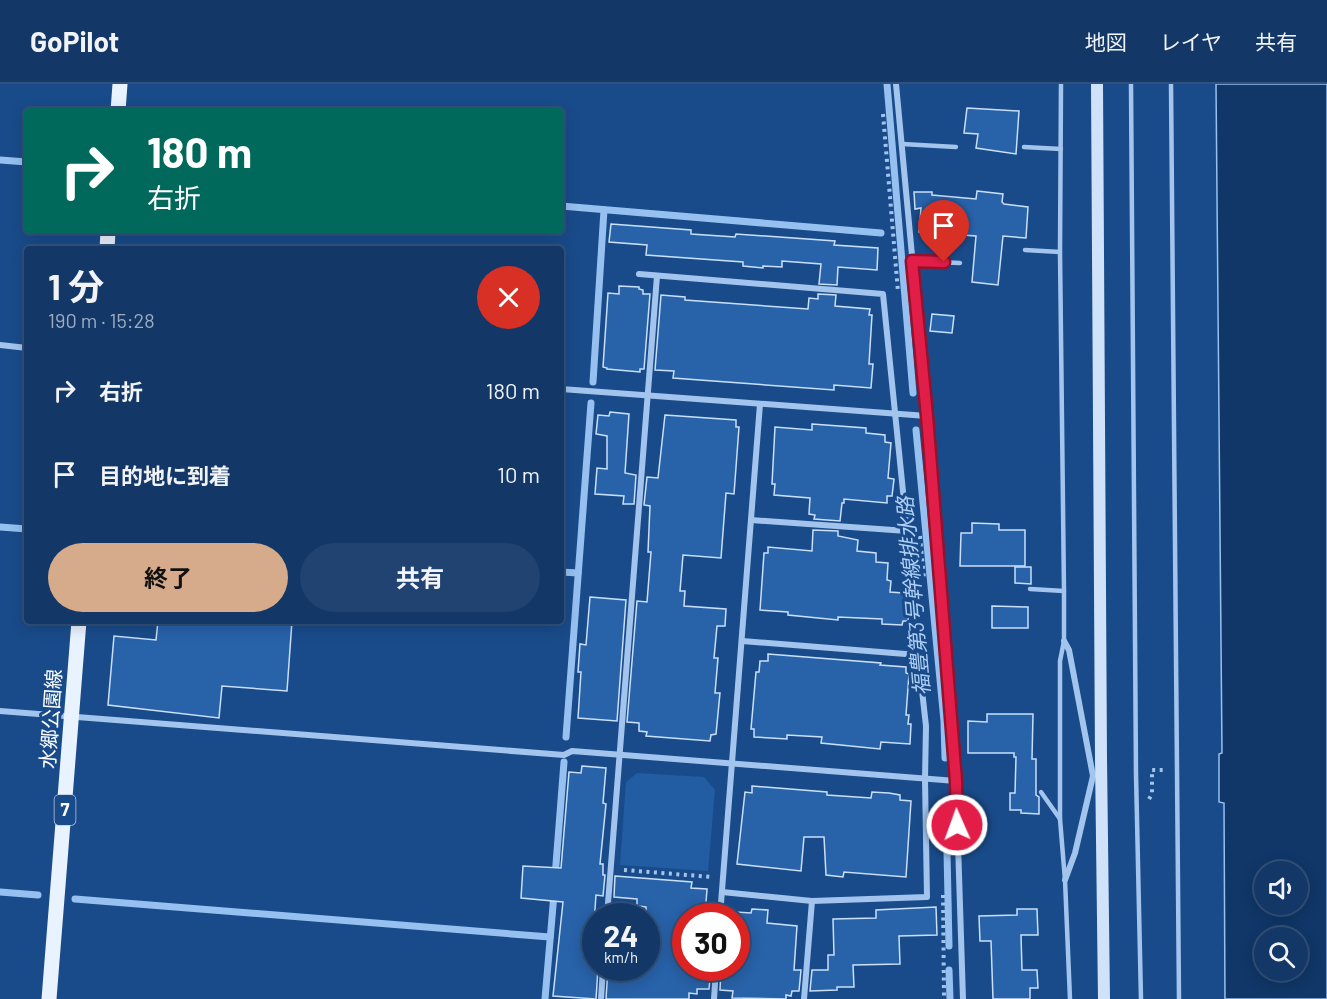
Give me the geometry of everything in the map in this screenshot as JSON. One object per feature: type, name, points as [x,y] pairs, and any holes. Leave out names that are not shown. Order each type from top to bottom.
[{"type":"main road","points":[[118,108],[120,84]]},
{"type":"main road","name":"水郷公園線","points":[[49,999],[79,624]]},
{"type":"street","points":[[897,84],[927,416],[956,781],[963,999]]},
{"type":"street","points":[[1097,84],[1097,776],[1104,999]]},
{"type":"street","points":[[639,274],[883,294],[907,531],[751,520]]},
{"type":"street","points":[[609,903],[657,276]]},
{"type":"street","points":[[0,345],[24,348]]},
{"type":"street","points":[[564,389],[927,416]]},
{"type":"street","points":[[721,903],[760,404]]},
{"type":"street","points":[[1064,640],[1069,650],[1097,776],[1065,880]]},
{"type":"street","points":[[722,892],[812,901],[927,897],[926,726],[918,655],[742,641]]},
{"type":"street","points":[[0,711],[564,755],[572,751],[621,754],[956,781]]},
{"type":"street","points":[[804,999],[812,901]]},
{"type":"street","points":[[601,999],[602,981]]},
{"type":"street","points":[[714,999],[715,981]]},
{"type":"lane","points":[[1061,84],[1060,252],[1064,640],[1060,661],[1060,819],[1070,999]]},
{"type":"lane","points":[[1131,84],[1136,762],[1141,999]]},
{"type":"lane","points":[[1172,84],[1179,999]]},
{"type":"lane","points":[[902,144],[956,147]]},
{"type":"lane","points":[[1024,147],[1061,149]]},
{"type":"lane","points":[[1025,250],[1060,252]]},
{"type":"lane","points":[[912,261],[960,263]]},
{"type":"lane","points":[[1030,589],[1064,591]]},
{"type":"lane","points":[[1041,792],[1060,819]]},
{"type":"path","points":[[1150,799],[1152,770]]},
{"type":"path","points":[[611,869],[724,878]]},
{"type":"shaded area","points":[[1216,84],[1327,84],[1327,999],[1225,999],[1224,803],[1219,802],[1219,754],[1222,753]]},
{"type":"shaded area","points":[[637,773],[704,777],[715,790],[708,871],[620,865],[626,782]]},
{"type":"building","points":[[967,108],[1019,111],[1016,154],[976,148],[978,134],[964,133]]},
{"type":"building","points":[[977,191],[1003,194],[1004,204],[1028,207],[1026,238],[1003,236],[998,285],[972,282],[976,236],[919,232],[921,208],[915,209],[914,192],[932,192],[932,195],[976,199]]},
{"type":"building","points":[[611,224],[691,230],[691,234],[735,237],[736,234],[835,241],[834,245],[878,248],[877,270],[838,267],[837,285],[819,284],[821,264],[782,261],[782,267],[763,266],[763,268],[743,266],[743,262],[646,255],[647,245],[609,242]]},
{"type":"building","points":[[619,286],[639,287],[643,290],[643,294],[650,294],[644,369],[640,369],[640,372],[603,367],[608,293],[619,294]]},
{"type":"building","points":[[818,294],[836,295],[835,306],[870,309],[869,315],[872,315],[869,364],[873,364],[871,388],[834,385],[834,390],[673,378],[674,371],[655,370],[661,295],[685,297],[685,300],[808,309],[809,298],[818,299]]},
{"type":"building","points":[[932,314],[954,316],[952,333],[930,331]]},
{"type":"building","points":[[610,412],[629,414],[625,473],[636,475],[634,504],[623,504],[624,496],[595,494],[597,468],[607,469],[607,436],[596,434],[598,415],[609,416]]},
{"type":"building","points":[[665,415],[736,420],[736,427],[739,427],[734,494],[726,493],[721,558],[683,555],[680,591],[685,591],[684,606],[726,609],[725,626],[717,626],[714,658],[718,658],[715,693],[720,693],[716,734],[711,735],[710,741],[646,736],[647,732],[639,731],[639,723],[627,722],[637,601],[647,602],[651,552],[648,552],[650,506],[644,505],[647,477],[658,478]]},
{"type":"building","points":[[812,424],[866,428],[866,433],[885,435],[885,442],[891,443],[888,478],[894,479],[892,496],[887,496],[887,503],[844,499],[840,521],[814,519],[815,515],[809,514],[810,498],[774,495],[775,484],[772,484],[775,427],[812,430]]},
{"type":"building","points":[[972,523],[999,524],[999,530],[1025,530],[1025,566],[960,566],[961,533],[972,533]]},
{"type":"building","points":[[813,530],[838,531],[838,536],[858,540],[857,551],[876,553],[876,562],[888,563],[887,580],[891,581],[890,592],[917,594],[916,612],[909,612],[908,621],[903,621],[902,625],[882,624],[882,619],[838,617],[838,620],[760,610],[764,553],[768,553],[768,547],[812,551]]},
{"type":"building","points":[[1015,567],[1031,567],[1031,584],[1015,583]]},
{"type":"building","points":[[590,597],[626,600],[617,721],[578,718],[580,644],[586,645]]},
{"type":"building","points":[[992,606],[1028,607],[1028,628],[992,628]]},
{"type":"building","points":[[158,624],[292,624],[287,691],[222,686],[219,718],[108,705],[114,636],[156,640]]},
{"type":"building","points":[[768,654],[906,667],[906,673],[909,674],[906,715],[909,715],[908,724],[911,724],[910,744],[881,742],[880,749],[821,743],[822,737],[787,735],[787,739],[754,737],[754,729],[751,729],[756,672],[759,672],[760,661],[768,661]]},
{"type":"building","points":[[987,714],[1033,714],[1032,759],[1036,759],[1036,795],[1039,797],[1039,814],[1010,810],[1010,793],[1015,793],[1016,757],[1014,753],[968,753],[968,721],[987,722]]},
{"type":"building","points":[[582,766],[606,768],[603,803],[606,804],[600,864],[603,864],[603,875],[605,875],[603,896],[596,895],[595,903],[582,903],[582,981],[597,981],[596,999],[553,996],[563,902],[521,898],[523,866],[561,868],[569,772],[581,773]]},
{"type":"building","points":[[752,786],[871,798],[872,792],[889,793],[900,795],[900,800],[911,801],[906,877],[844,872],[843,877],[826,875],[824,837],[804,837],[801,871],[737,864],[745,792],[752,793]]},
{"type":"building","points":[[615,876],[692,882],[691,888],[707,889],[706,903],[672,903],[672,981],[710,981],[709,989],[697,989],[697,994],[689,993],[689,999],[606,999],[607,981],[660,981],[660,903],[637,903],[637,899],[614,897]]},
{"type":"building","points":[[936,907],[937,935],[899,936],[900,964],[853,965],[854,987],[810,991],[812,970],[828,970],[828,955],[834,955],[833,919],[876,918],[876,910]]},
{"type":"building","points":[[752,909],[768,910],[767,923],[797,926],[794,970],[801,970],[799,991],[792,991],[791,996],[786,995],[786,999],[732,998],[733,991],[720,990],[720,981],[750,981]]},
{"type":"building","points":[[1017,909],[1037,909],[1038,935],[1021,935],[1022,970],[1037,970],[1038,988],[1030,988],[1030,999],[993,999],[991,941],[980,941],[979,916],[1017,915]]},
{"type":"waterway","name":"福豊第3号幹線排水路","points":[[887,84],[913,393]]},
{"type":"waterway","points":[[0,160],[24,162]]},
{"type":"waterway","points":[[564,206],[881,233]]},
{"type":"waterway","points":[[593,382],[604,210]]},
{"type":"waterway","points":[[566,737],[591,403]]},
{"type":"waterway","name":"福豊第3号幹線排水路","points":[[916,430],[944,721],[945,758]]},
{"type":"waterway","points":[[0,527],[24,529]]},
{"type":"waterway","points":[[564,572],[578,573]]},
{"type":"waterway","points":[[555,877],[564,762]]},
{"type":"waterway","name":"福豊第3号幹線排水路","points":[[946,804],[949,946]]},
{"type":"waterway","points":[[0,892],[38,895]]},
{"type":"waterway","points":[[545,999],[554,894]]},
{"type":"waterway","points":[[75,899],[550,937]]},
{"type":"waterway","name":"福豊第3号幹線排水路","points":[[949,970],[950,999]]},
{"type":"route","points":[[944,262],[912,261],[927,416],[956,781],[957,825]]}]
